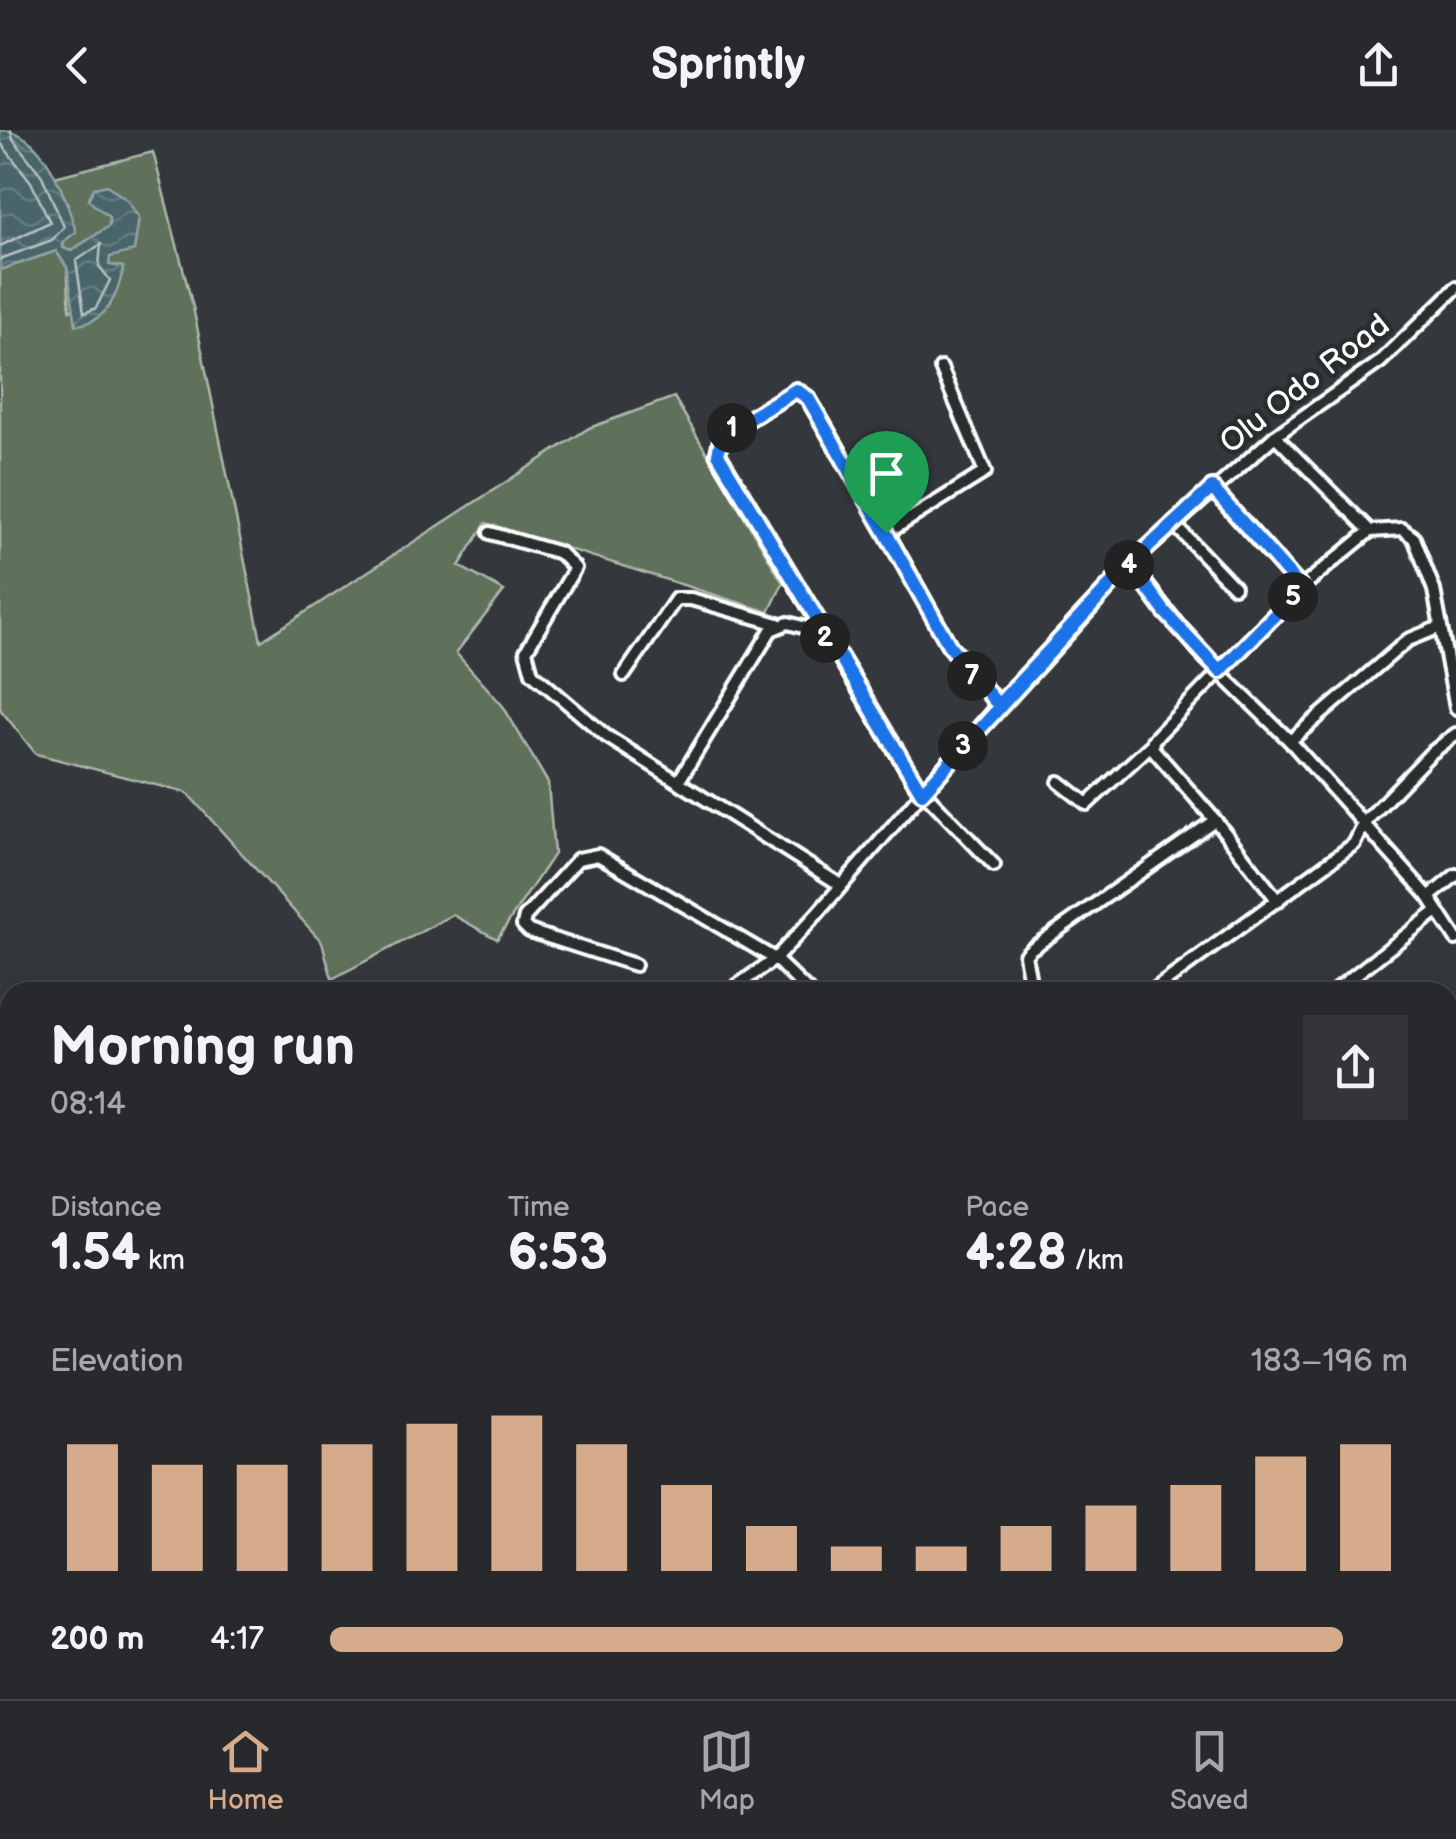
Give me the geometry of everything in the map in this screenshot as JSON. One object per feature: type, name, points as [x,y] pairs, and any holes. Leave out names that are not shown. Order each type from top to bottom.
[{"type":"street","name":"Olu Odo Road","points":[[742,982],[775,958],[998,705],[1173,522],[1275,436],[1358,380],[1455,290]]},
{"type":"street","points":[[886,533],[985,472],[940,368]]},
{"type":"street","points":[[994,865],[922,793],[718,454],[722,435],[796,390],[808,398],[949,645],[998,705]]},
{"type":"street","points":[[1275,436],[1370,531]]},
{"type":"street","points":[[1212,488],[1301,588]]},
{"type":"street","points":[[1173,522],[1234,587]]},
{"type":"street","points":[[1059,782],[1087,804],[1151,744],[1301,588],[1370,531],[1402,529],[1414,538],[1434,590],[1456,708]]},
{"type":"street","points":[[490,533],[560,553],[575,568],[526,652],[532,673],[606,736],[680,779],[839,884]]},
{"type":"street","points":[[1130,564],[1165,612],[1365,822],[1428,898],[1456,939]]},
{"type":"street","points":[[624,675],[676,599],[690,599],[822,632]]},
{"type":"street","points":[[680,779],[778,624]]},
{"type":"street","points":[[1290,741],[1408,640],[1440,626]]},
{"type":"street","points":[[1164,982],[1354,844],[1365,822],[1430,754],[1456,734]]},
{"type":"street","points":[[1151,744],[1278,901]]},
{"type":"street","points":[[1030,982],[1026,956],[1031,949],[1215,820]]},
{"type":"street","points":[[635,965],[529,931],[524,925],[578,860],[598,855],[775,958],[798,982]]},
{"type":"street","points":[[1428,898],[1456,875]]},
{"type":"street","points":[[1347,982],[1437,911]]},
{"type":"green space","points":[[153,152],[193,307],[261,641],[589,428],[674,397],[783,583],[769,612],[486,523],[459,566],[504,591],[456,653],[503,706],[548,783],[554,854],[497,939],[453,915],[332,979],[322,942],[187,793],[36,754],[0,709],[0,270],[56,251],[67,267],[70,310],[122,275],[123,267],[109,265],[109,227],[70,251],[63,248],[68,204],[54,177]]},
{"type":"water","points":[[0,130],[29,141],[51,168],[76,232],[63,242],[63,248],[71,251],[109,226],[109,217],[88,200],[94,188],[107,185],[127,200],[139,218],[134,251],[110,257],[109,265],[123,267],[121,277],[109,306],[95,319],[76,325],[67,267],[56,251],[0,270]]},
{"type":"route","points":[[886,533],[808,398],[796,390],[722,435],[717,444],[718,454],[922,793],[1130,564],[1165,612],[1220,671],[1301,588],[1243,528],[1212,488],[1130,564],[998,705],[949,645],[886,533]]}]
